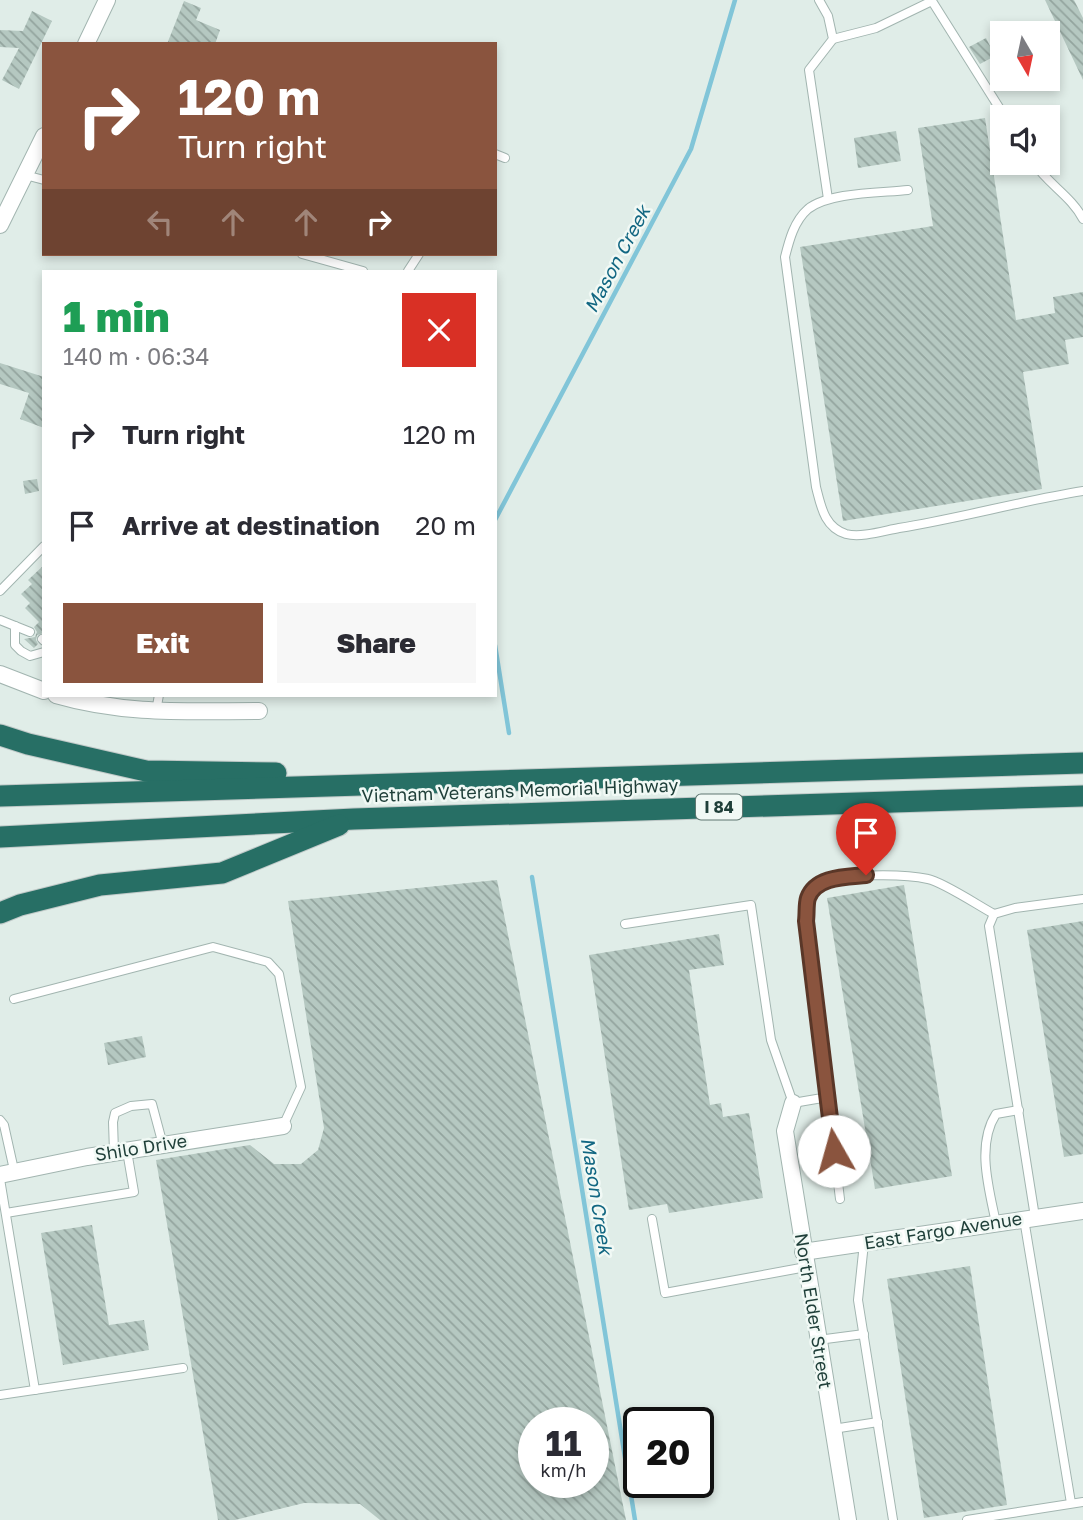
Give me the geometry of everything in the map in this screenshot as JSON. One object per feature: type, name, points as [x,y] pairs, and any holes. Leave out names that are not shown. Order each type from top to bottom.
[{"type":"highway","points":[[0,735],[146,771],[562,777]]},
{"type":"highway","name":"Vietnam Veterans Memorial Highway","points":[[0,796],[1083,763]]},
{"type":"highway","name":"Vietnam Veterans Memorial Highway","points":[[0,837],[354,819],[1083,796]]},
{"type":"highway","points":[[0,913],[20,905],[100,885],[222,873],[354,819]]},
{"type":"street","points":[[87,42],[107,0]]},
{"type":"street","points":[[0,225],[42,140]]},
{"type":"street","points":[[0,674],[42,687]]},
{"type":"street","points":[[63,697],[132,711],[158,703],[259,711]]},
{"type":"street","name":"North Elder Street","points":[[793,1103],[785,1131],[848,1520]]},
{"type":"street","name":"Shilo Drive","points":[[5,1175],[121,1152],[283,1126]]},
{"type":"street","name":"East Fargo Avenue","points":[[805,1260],[864,1243],[1083,1211]]},
{"type":"lane","points":[[819,0],[828,16],[833,39]]},
{"type":"lane","points":[[828,199],[809,70],[833,39],[876,28],[932,2],[997,105]]},
{"type":"lane","points":[[497,155],[505,158]]},
{"type":"lane","points":[[25,175],[42,179]]},
{"type":"lane","points":[[1043,175],[1077,208],[1083,219]]},
{"type":"lane","points":[[908,190],[828,199],[807,210],[790,234],[785,257],[816,487],[822,511],[831,526],[846,534],[865,534],[952,519],[1083,491]]},
{"type":"lane","points":[[309,256],[359,270]]},
{"type":"lane","points":[[0,591],[42,548]]},
{"type":"lane","points":[[0,621],[30,632]]},
{"type":"lane","points":[[15,626],[15,645],[21,651],[30,656],[42,653]]},
{"type":"lane","points":[[840,1199],[806,921],[808,897],[816,887],[832,879],[866,875],[929,879],[994,914],[1015,908],[1083,899]]},
{"type":"lane","points":[[625,924],[751,905],[771,1040],[793,1103],[828,1097]]},
{"type":"lane","points":[[994,914],[989,926],[1019,1110],[1030,1218],[1071,1503]]},
{"type":"lane","points":[[15,999],[214,947],[268,962],[279,974],[301,1087],[283,1126]]},
{"type":"lane","points":[[6,1213],[134,1192],[113,1122],[114,1113],[131,1106],[152,1104],[163,1145]]},
{"type":"lane","points":[[996,1223],[986,1177],[987,1133],[996,1114],[1019,1110]]},
{"type":"lane","points":[[0,1120],[4,1125],[6,1213],[35,1390]]},
{"type":"lane","points":[[652,1219],[665,1293],[805,1260]]},
{"type":"lane","points":[[864,1243],[858,1300],[893,1520]]},
{"type":"lane","points":[[818,1340],[864,1334]]},
{"type":"lane","points":[[0,1395],[183,1368]]},
{"type":"lane","points":[[833,1429],[878,1422]]},
{"type":"lane","points":[[967,1520],[1083,1502]]},
{"type":"building","points":[[1045,0],[1074,0],[1083,18],[1083,80],[1060,32],[1060,21],[1055,21]]},
{"type":"building","points":[[184,1],[201,8],[196,20],[220,30],[216,42],[168,42]]},
{"type":"building","points":[[32,11],[52,21],[19,89],[2,80],[19,48],[0,47],[0,30],[23,31]]},
{"type":"building","points":[[986,38],[990,46],[990,59],[980,64],[969,47]]},
{"type":"building","points":[[985,118],[990,151],[990,175],[994,175],[1016,320],[1055,313],[1053,297],[1083,292],[1083,337],[1065,340],[1069,364],[1023,372],[1042,489],[843,521],[800,247],[933,226],[918,128]]},
{"type":"building","points":[[896,131],[901,161],[858,168],[854,138]]},
{"type":"building","points":[[0,363],[42,376],[42,427],[20,419],[29,393],[0,384]]},
{"type":"building","points":[[37,479],[39,491],[25,494],[23,481]]},
{"type":"building","points":[[42,567],[42,634],[37,635],[38,644],[34,648],[24,639],[35,637],[37,632],[34,627],[39,622],[25,608],[30,603],[21,594],[32,584],[28,580]]},
{"type":"building","points":[[497,880],[603,1407],[518,1407],[518,1498],[609,1498],[609,1436],[626,1520],[380,1520],[360,1504],[304,1503],[235,1520],[218,1520],[156,1160],[250,1145],[274,1164],[301,1164],[318,1150],[324,1128],[288,901]]},
{"type":"building","points":[[904,885],[952,1176],[875,1189],[827,898]]},
{"type":"building","points":[[1083,921],[1083,1154],[1064,1157],[1027,930]]},
{"type":"building","points":[[719,934],[724,965],[689,970],[710,1105],[721,1103],[723,1117],[749,1113],[763,1198],[669,1213],[667,1204],[629,1210],[589,955]]},
{"type":"building","points":[[142,1036],[146,1057],[108,1065],[104,1043]]},
{"type":"building","points":[[92,1225],[109,1325],[144,1320],[149,1350],[63,1365],[41,1233]]},
{"type":"building","points":[[970,1266],[1007,1505],[924,1518],[887,1279]]},
{"type":"waterway","name":"Mason Creek","points":[[497,516],[691,149],[735,0]]},
{"type":"waterway","name":"Mason Creek","points":[[497,658],[509,733]]},
{"type":"waterway","name":"Mason Creek","points":[[532,877],[635,1520]]},
{"type":"route","points":[[834,1151],[806,921],[808,897],[816,887],[832,879],[866,875]]}]
